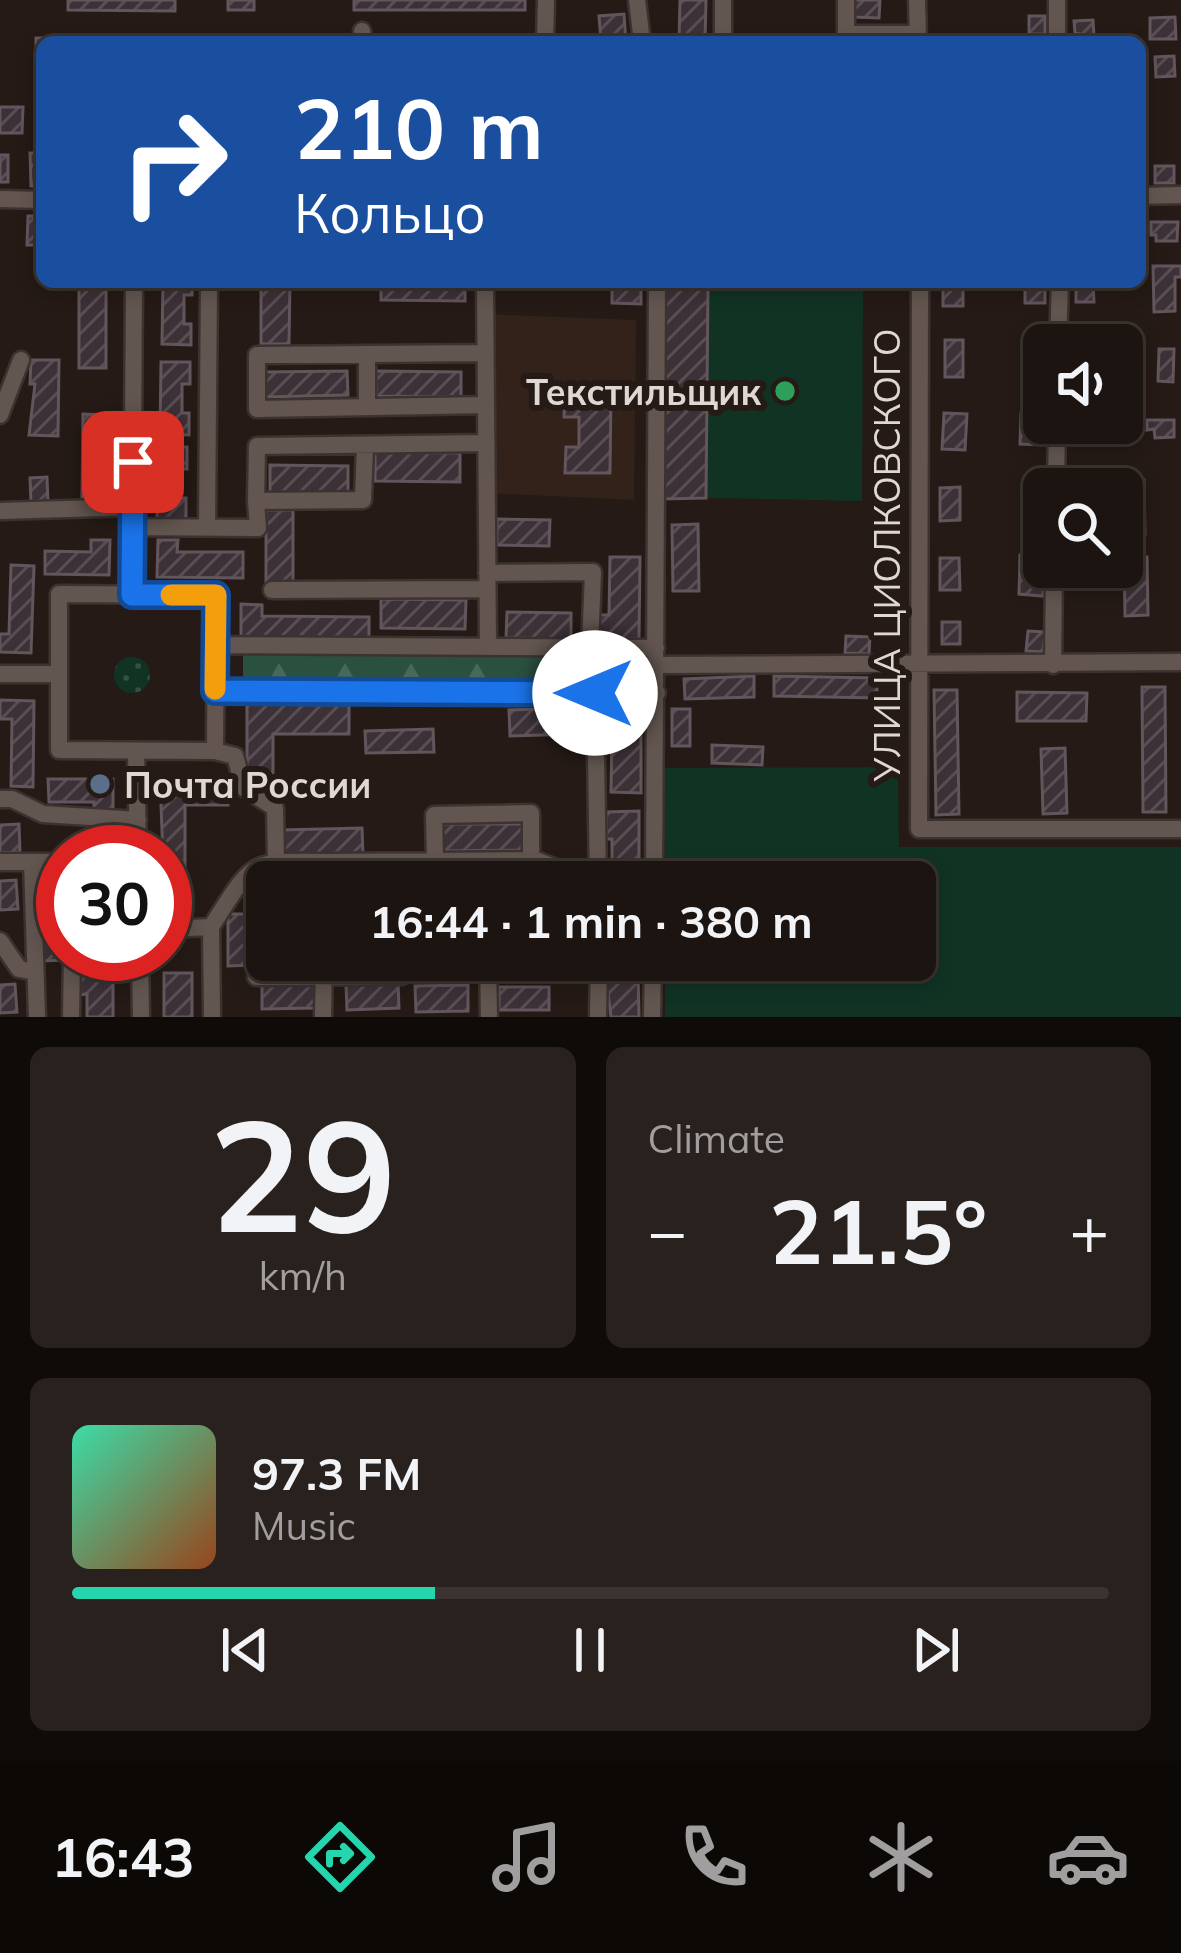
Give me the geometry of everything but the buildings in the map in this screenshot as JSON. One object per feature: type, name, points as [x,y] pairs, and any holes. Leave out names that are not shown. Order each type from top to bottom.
[{"type":"street","points":[[545,36],[546,0]]},
{"type":"street","points":[[637,0],[641,36]]},
{"type":"street","points":[[723,0],[723,36]]},
{"type":"street","points":[[846,0],[846,36]]},
{"type":"street","points":[[917,0],[918,36]]},
{"type":"street","points":[[1057,0],[1057,36]]},
{"type":"street","points":[[1146,196],[1181,195]]},
{"type":"street","points":[[0,199],[36,200]]},
{"type":"street","points":[[132,595],[134,288]]},
{"type":"street","points":[[207,527],[209,288]]},
{"type":"street","points":[[485,288],[488,646]]},
{"type":"street","points":[[654,861],[657,288]]},
{"type":"street","name":"УЛИЦА ЦИОЛКОВСКОГО","points":[[920,288],[919,829],[1181,829]]},
{"type":"street","points":[[1059,324],[1060,288]]},
{"type":"street","points":[[486,353],[257,356],[257,410],[486,405]]},
{"type":"street","points":[[367,355],[367,407]]},
{"type":"street","points":[[0,415],[4,393],[21,360]]},
{"type":"street","points":[[132,527],[257,528],[257,446],[486,443]]},
{"type":"street","points":[[256,501],[363,500],[365,445]]},
{"type":"street","points":[[0,511],[133,507]]},
{"type":"street","points":[[272,590],[592,572],[590,647]]},
{"type":"street","points":[[1053,665],[1054,588]]},
{"type":"street","points":[[215,751],[216,595],[59,594],[58,750],[215,751],[235,756],[244,788],[275,808],[276,861]]},
{"type":"street","points":[[215,645],[590,647],[656,656],[919,664],[1181,662]]},
{"type":"street","points":[[0,674],[59,674]]},
{"type":"street","points":[[215,691],[657,694]]},
{"type":"street","points":[[595,693],[598,861]]},
{"type":"street","points":[[136,751],[138,825]]},
{"type":"street","points":[[0,799],[12,799],[43,814],[138,820]]},
{"type":"street","points":[[435,860],[434,815],[531,813],[531,860]]},
{"type":"street","points":[[400,861],[534,861]]},
{"type":"street","points":[[0,862],[36,862]]},
{"type":"street","points":[[32,862],[38,1017]]},
{"type":"street","points":[[212,1017],[211,926],[246,874]]},
{"type":"street","points":[[192,927],[211,926]]},
{"type":"street","points":[[0,941],[19,969],[35,973]]},
{"type":"street","points":[[71,1017],[72,981]]},
{"type":"street","points":[[140,981],[141,1017]]},
{"type":"street","points":[[323,1017],[324,981]]},
{"type":"street","points":[[488,981],[489,1017]]},
{"type":"street","points":[[598,981],[598,1017]]},
{"type":"street","points":[[652,1017],[653,981]]},
{"type":"shaded area","points":[[485,314],[636,320],[634,500],[484,493]]},
{"type":"green space","name":"Текстильщик","points":[[708,288],[863,288],[862,501],[706,498]]},
{"type":"green space","points":[[243,652],[585,655],[585,686],[243,685]]},
{"type":"green space","points":[[132,657],[145,662],[150,675],[145,688],[132,693],[119,688],[114,675],[119,662]]},
{"type":"green space","points":[[898,767],[899,847],[1181,847],[1181,1017],[665,1017],[665,981],[936,981],[936,861],[665,861],[664,768]]},
{"type":"slow traffic","points":[[171,595],[216,595],[215,689]]},
{"type":"place","name":"Текстильщик","points":[[785,391]]},
{"type":"place","name":"Почта России","points":[[100,784]]},
{"type":"route","points":[[133,462],[132,595],[216,595],[215,691],[595,693]]}]
